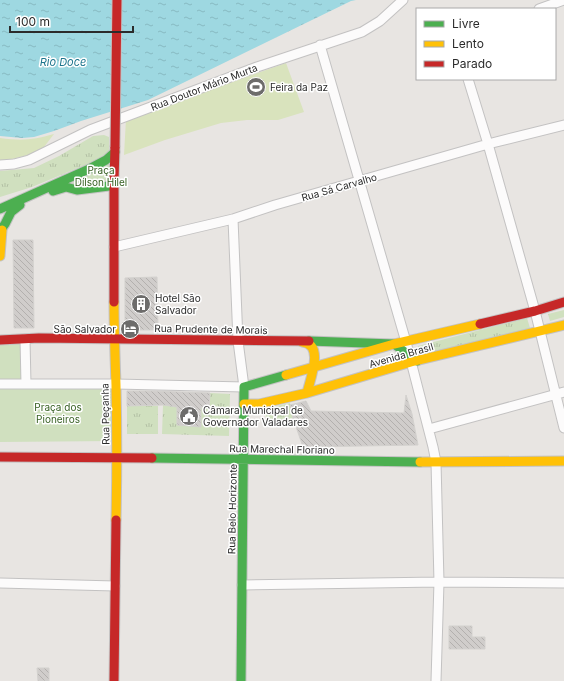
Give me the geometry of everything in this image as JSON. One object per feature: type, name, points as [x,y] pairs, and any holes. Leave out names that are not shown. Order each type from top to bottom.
[{"type":"street","points":[[0,209],[110,161],[115,150],[117,0]]},
{"type":"street","name":"Rua Doutor Mário Murta","points":[[0,165],[14,164],[29,160],[90,130],[257,67],[362,32],[380,21],[403,0]]},
{"type":"street","points":[[542,8],[564,0]]},
{"type":"street","points":[[320,45],[406,342],[413,359],[436,462],[439,582],[436,681]]},
{"type":"street","points":[[468,80],[488,144],[540,331],[560,393],[564,428]]},
{"type":"street","name":"Rua Sá Carvalho","points":[[114,247],[233,219],[275,205],[488,144],[564,125]]},
{"type":"street","name":"Rua Peçanha","points":[[110,161],[114,247],[114,339],[116,384],[114,681]]},
{"type":"street","points":[[72,177],[70,185],[74,189],[78,190]]},
{"type":"street","points":[[2,228],[10,211],[30,200],[66,187],[78,190],[112,185]]},
{"type":"street","points":[[0,213],[4,219],[0,256]]},
{"type":"street","name":"Rua Belo Horizonte","points":[[233,219],[238,341],[244,387],[240,681]]},
{"type":"street","points":[[0,384],[116,384],[244,387],[394,344],[535,311],[564,302]]},
{"type":"street","name":"Avenida Brasil","points":[[244,404],[259,404],[306,393],[353,380],[413,359],[564,325]]},
{"type":"street","points":[[26,339],[26,384]]},
{"type":"street","name":"Rua Prudente de Morais","points":[[0,340],[114,339],[298,341],[394,344]]},
{"type":"street","points":[[298,341],[308,343],[313,346],[315,353],[313,368],[306,393]]},
{"type":"street","points":[[394,344],[413,359]]},
{"type":"street","points":[[429,429],[560,393]]},
{"type":"street","name":"Rua Marechal Floriano","points":[[0,450],[436,462],[564,461]]},
{"type":"street","name":"Rua Marechal Floriano","points":[[0,457],[116,454]]},
{"type":"street","points":[[242,585],[439,582],[564,584]]},
{"type":"street","points":[[0,583],[115,586]]},
{"type":"green space","name":"Feira da Paz","points":[[286,63],[304,112],[278,120],[247,120],[221,123],[165,140],[124,155],[126,119]]},
{"type":"green space","points":[[54,134],[44,147],[28,155],[0,162],[0,138],[27,139],[40,138]]},
{"type":"green space","points":[[104,135],[109,137],[109,151],[97,160],[32,187],[0,197],[0,171],[34,168],[59,156],[93,136]]},
{"type":"green space","name":"Praça Dílson Hilel","points":[[110,161],[113,181],[72,185],[73,178]]},
{"type":"green space","points":[[564,310],[564,317],[550,321],[548,314]]},
{"type":"green space","points":[[527,318],[530,328],[421,356],[418,346]]},
{"type":"green space","points":[[24,340],[24,382],[0,382],[0,342]]},
{"type":"green space","name":"Praça dos Pioneiros","points":[[0,384],[116,384],[115,441],[0,442]]},
{"type":"green space","points":[[210,393],[230,394],[229,436],[162,434],[163,405],[177,406],[177,425],[200,426],[201,407],[209,407]]},
{"type":"green space","points":[[290,403],[293,418],[268,424],[264,409]]},
{"type":"green space","points":[[127,406],[158,406],[158,434],[127,434]]},
{"type":"water","name":"Rio Doce","points":[[0,0],[356,0],[351,1],[148,100],[54,131],[34,137],[22,138],[0,136]]},
{"type":"building","points":[[13,240],[33,240],[34,328],[14,328]]},
{"type":"building","name":"Hotel São Salvador","points":[[157,277],[158,330],[125,330],[125,278]]},
{"type":"building","points":[[127,391],[210,393],[209,408],[201,407],[201,427],[177,425],[177,407],[163,405],[127,406]]},
{"type":"building","points":[[406,395],[412,414],[418,445],[303,447],[290,405],[306,401],[311,411],[404,413]]},
{"type":"building","points":[[449,626],[472,626],[472,637],[485,637],[485,649],[449,649]]},
{"type":"building","points":[[37,668],[49,668],[49,681],[38,681]]},
{"type":"traffic: fast","points":[[0,209],[89,169],[106,160],[115,152]]},
{"type":"traffic: fast","points":[[53,191],[66,187],[77,190],[109,186]]},
{"type":"traffic: fast","points":[[0,231],[11,212],[20,205]]},
{"type":"traffic: fast","points":[[309,341],[394,344],[417,361]]},
{"type":"traffic: fast","points":[[241,681],[244,387],[286,375]]},
{"type":"traffic: fast","points":[[152,458],[420,462]]},
{"type":"traffic: slow","points":[[0,256],[2,230]]},
{"type":"traffic: slow","points":[[114,302],[117,419],[116,520]]},
{"type":"traffic: slow","points":[[286,375],[394,344],[480,324]]},
{"type":"traffic: slow","points":[[244,404],[259,404],[307,393],[411,362],[564,325]]},
{"type":"traffic: slow","points":[[302,342],[309,344],[313,349],[314,355],[313,371],[307,393]]},
{"type":"traffic: slow","points":[[420,462],[564,461]]},
{"type":"traffic: jam","points":[[115,147],[117,0]]},
{"type":"traffic: jam","points":[[114,302],[115,147]]},
{"type":"traffic: jam","points":[[480,324],[535,311],[564,302]]},
{"type":"traffic: jam","points":[[0,340],[39,338],[309,341]]},
{"type":"traffic: jam","points":[[0,457],[152,458]]},
{"type":"traffic: jam","points":[[114,681],[116,520]]},
{"type":"place","name":"Feira da Paz","points":[[256,87]]},
{"type":"place","name":"Hotel São Salvador","points":[[141,304]]},
{"type":"place","name":"São Salvador","points":[[130,329]]},
{"type":"place","name":"Câmara Municipal de Governador Valadares","points":[[189,416]]}]
